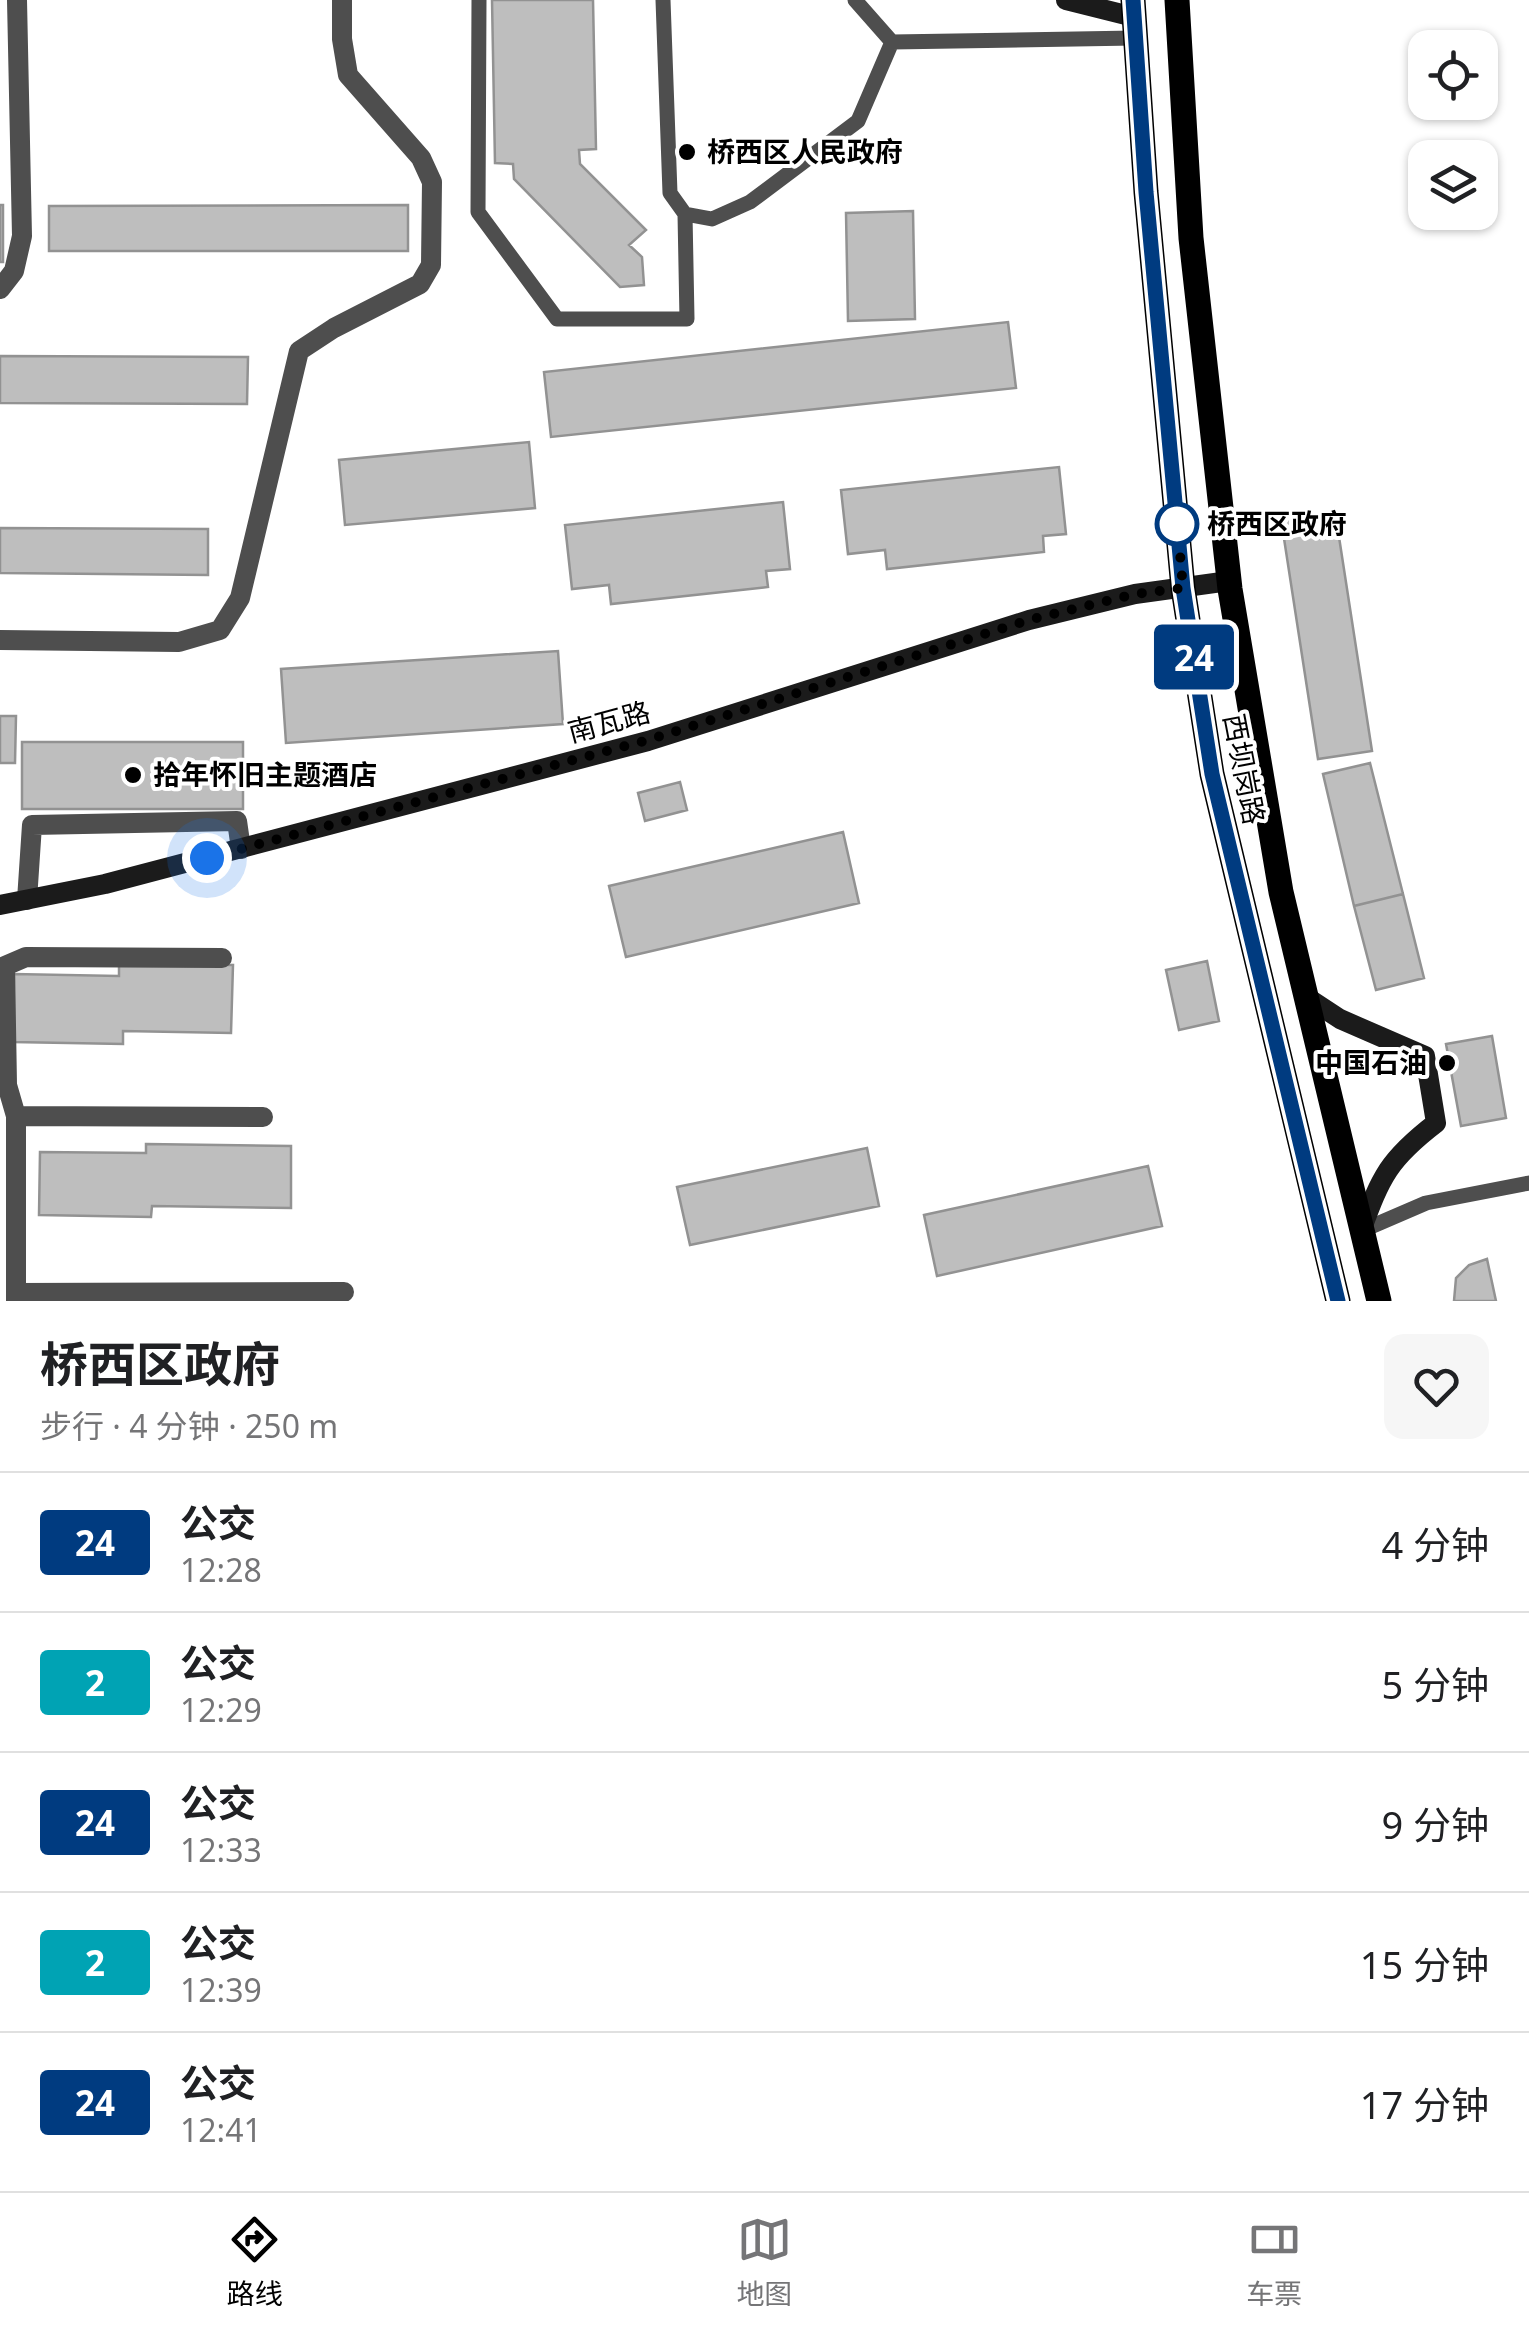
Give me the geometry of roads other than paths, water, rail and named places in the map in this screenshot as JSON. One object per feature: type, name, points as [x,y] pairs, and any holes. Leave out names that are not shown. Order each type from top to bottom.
[{"type":"main road","name":"西坝岗路","points":[[1178,0],[1192,238],[1229,581],[1281,892],[1379,1301]]},
{"type":"main road","name":"西坝岗路","points":[[1134,18],[1183,588],[1212,774],[1338,1301]]},
{"type":"main road","points":[[1322,1238],[1361,1231]]},
{"type":"street","points":[[0,289],[14,271],[22,236],[16,0]]},
{"type":"street","points":[[0,640],[179,642],[220,630],[240,598],[299,351],[334,328],[420,284],[430,265],[432,182],[421,158],[348,75],[342,39],[342,0]]},
{"type":"street","points":[[1066,0],[1134,18]]},
{"type":"street","name":"南瓦路","points":[[0,905],[105,884],[648,740],[1029,620],[1135,594],[1229,581]]},
{"type":"street","points":[[27,900],[32,825],[237,820],[242,848]]},
{"type":"street","points":[[222,958],[26,957],[5,966],[7,1085],[16,1116],[8,1222],[16,1297],[344,1292]]},
{"type":"street","points":[[1306,996],[1340,1018],[1425,1056],[1436,1123],[1404,1147],[1381,1177],[1361,1231]]},
{"type":"street","points":[[16,1116],[264,1117]]},
{"type":"lane","points":[[479,0],[478,212],[558,319],[686,319],[686,214],[670,193],[662,0]]},
{"type":"lane","points":[[855,0],[892,42]]},
{"type":"lane","points":[[892,42],[1134,18]]},
{"type":"lane","points":[[686,214],[712,218],[750,202],[858,121],[892,42]]},
{"type":"lane","points":[[1361,1231],[1426,1203],[1529,1183]]},
{"type":"place","name":"桥西区人民政府","points":[[687,152]]},
{"type":"place","name":"桥西区政府","points":[[1177,524]]},
{"type":"place","name":"拾年怀旧主题酒店","points":[[133,775]]},
{"type":"place","name":"中国石油","points":[[1447,1063]]}]
